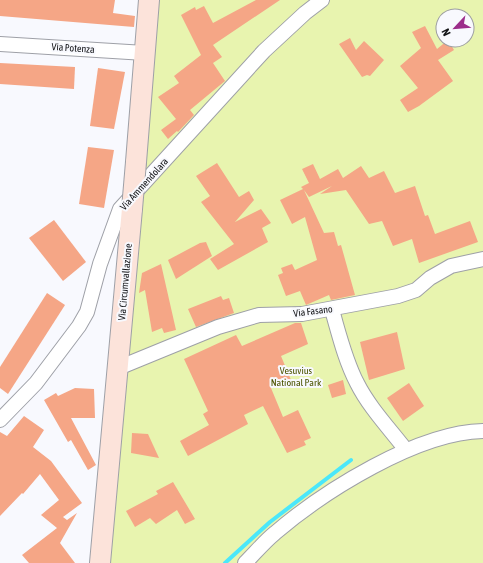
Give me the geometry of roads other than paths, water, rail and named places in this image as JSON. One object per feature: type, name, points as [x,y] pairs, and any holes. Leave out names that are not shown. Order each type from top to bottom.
[{"type":"main road","name":"Via Circumvallazione","points":[[100,563],[149,0]]},
{"type":"street","name":"Via Ammendolara","points":[[0,420],[36,383],[87,312],[100,264],[120,209],[264,51],[305,13],[322,0]]},
{"type":"street","name":"Via Potenza","points":[[0,44],[145,53]]},
{"type":"street","name":"Via Fasano","points":[[118,368],[218,328],[259,315],[302,314],[324,309],[332,310],[356,303],[398,296],[416,290],[430,278],[451,266],[483,259]]},
{"type":"street","points":[[332,310],[348,362],[357,383],[367,399],[406,450]]},
{"type":"street","points":[[245,563],[275,533],[310,506],[350,480],[406,450],[444,435],[468,431],[483,431]]},
{"type":"waterway","points":[[225,563],[270,522],[351,460]]},
{"type":"park label","name":"Vesuvius National Park","points":[[296,376]]}]
